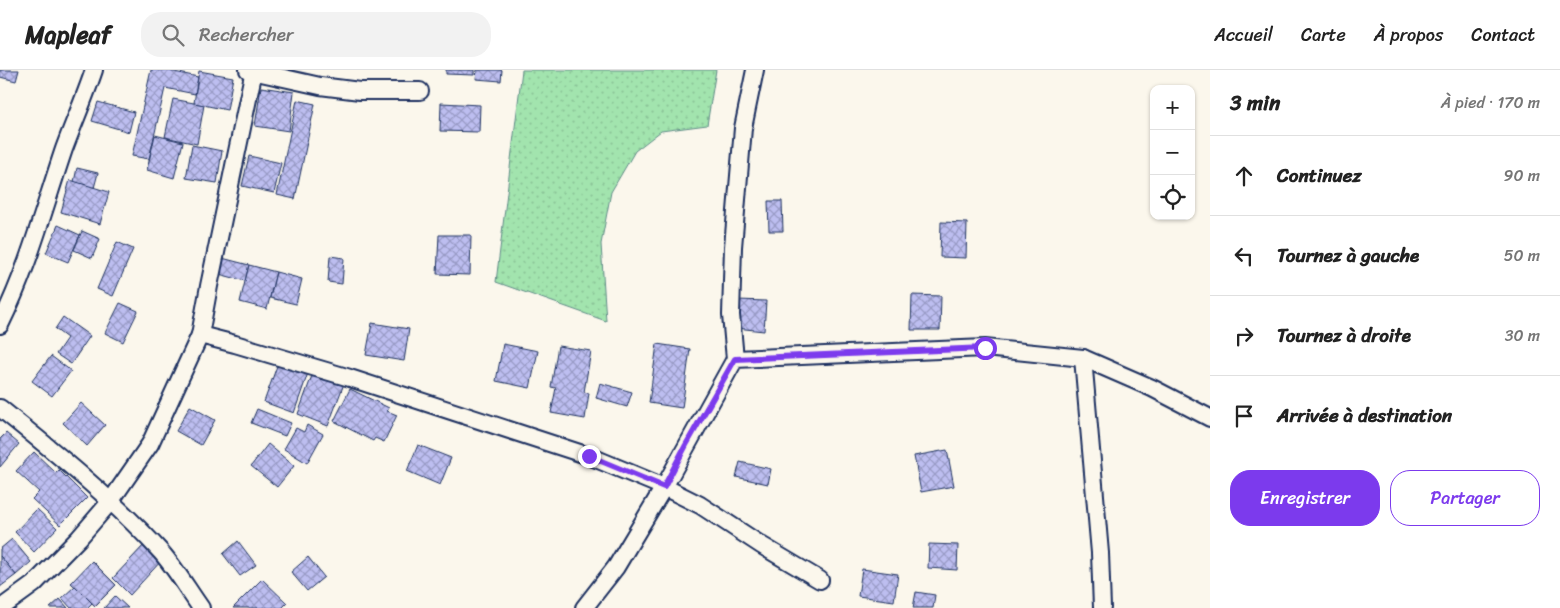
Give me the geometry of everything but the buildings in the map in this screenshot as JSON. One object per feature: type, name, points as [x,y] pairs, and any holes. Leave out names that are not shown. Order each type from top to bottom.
[{"type":"street","points":[[0,325],[39,230],[64,149],[94,70]]},
{"type":"street","points":[[1,608],[34,584],[79,538],[110,502],[150,444],[200,335],[252,70],[320,86],[360,91],[420,91]]},
{"type":"street","points":[[584,608],[616,568],[664,487],[735,359],[731,315],[733,247],[743,128],[755,70]]},
{"type":"street","points":[[200,335],[314,367],[589,456],[664,487],[700,505],[761,545],[820,580]]},
{"type":"street","points":[[735,359],[985,348],[1083,358],[1152,388],[1210,418]]},
{"type":"street","points":[[1083,358],[1100,553],[1102,608]]},
{"type":"street","points":[[0,408],[54,450],[162,553],[201,608]]},
{"type":"green space","points":[[522,70],[716,70],[707,125],[661,131],[635,151],[611,192],[601,244],[606,321],[496,282]]},
{"type":"route","points":[[589,456],[664,487],[735,359],[985,348]]}]
